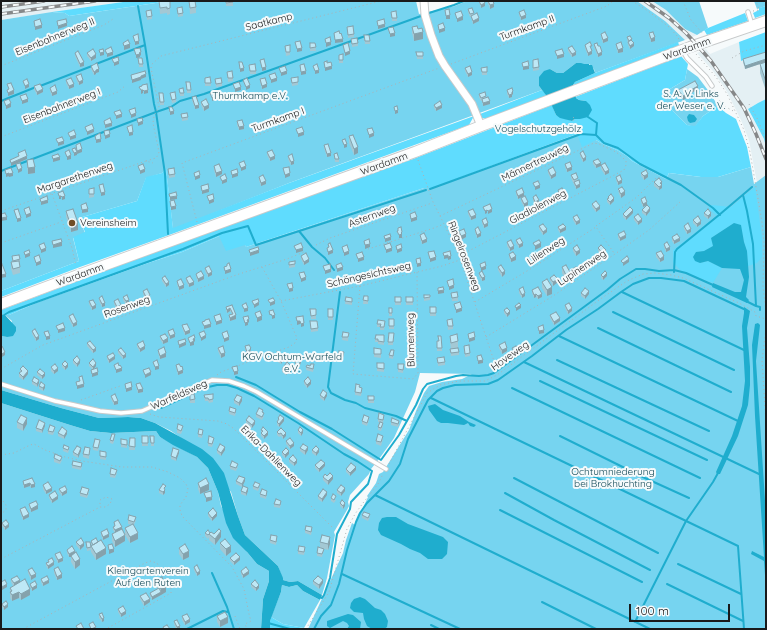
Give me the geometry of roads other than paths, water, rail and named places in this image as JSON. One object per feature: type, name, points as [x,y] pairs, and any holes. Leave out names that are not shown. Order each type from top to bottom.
[{"type":"street","points":[[424,1],[425,14],[439,56],[472,104],[481,126]]},
{"type":"street","name":"Wardamm","points":[[1,304],[415,152],[707,41],[766,21]]},
{"type":"lane","points":[[748,12],[752,26]]},
{"type":"lane","points":[[686,49],[687,58],[706,77],[712,86]]},
{"type":"lane","name":"Warfeldsweg","points":[[1,384],[56,401],[100,411],[121,413],[142,411],[212,380],[229,381],[257,392],[386,469]]},
{"type":"waterway","points":[[429,13],[464,1]]},
{"type":"waterway","points":[[138,6],[165,174],[168,234]]},
{"type":"waterway","points":[[1,171],[171,107],[180,101],[204,94],[421,16]]},
{"type":"waterway","points":[[96,64],[145,45]]},
{"type":"waterway","points":[[40,86],[92,66]]},
{"type":"waterway","points":[[1,101],[36,87]]},
{"type":"waterway","points":[[588,117],[597,123],[596,135],[604,143],[618,148],[640,164],[681,185],[713,208],[720,215]]},
{"type":"waterway","points":[[430,189],[581,134],[596,135]]},
{"type":"waterway","points":[[674,272],[675,252],[677,249],[752,187]]},
{"type":"waterway","points":[[1,317],[9,312],[183,249],[222,233],[248,226],[256,245],[426,190]]},
{"type":"waterway","points":[[743,195],[753,244],[756,306],[760,307],[760,310]]},
{"type":"waterway","points":[[299,231],[312,247],[325,258],[334,270]]},
{"type":"waterway","points":[[236,377],[256,385],[300,412],[332,429],[381,460],[399,435],[427,384],[456,376],[479,376],[494,373],[620,279],[636,269],[659,271],[674,270],[686,273],[713,285]]},
{"type":"waterway","points":[[314,629],[321,616],[331,605],[339,584],[347,550],[360,513],[367,503],[389,481],[400,464],[408,439],[428,400],[437,391],[455,385],[488,384],[498,380],[621,292],[633,284],[649,278],[684,281],[746,310]]},
{"type":"waterway","points":[[340,292],[328,387],[331,393],[365,408],[396,416],[407,421]]},
{"type":"waterway","points":[[622,292],[744,350]]},
{"type":"waterway","points":[[746,301],[756,306]]},
{"type":"waterway","points":[[613,312],[734,370]]},
{"type":"waterway","points":[[598,328],[731,392]]},
{"type":"waterway","points":[[559,336],[738,421]]},
{"type":"waterway","points":[[557,360],[709,431]]},
{"type":"waterway","points":[[524,362],[759,474]]},
{"type":"waterway","points":[[540,381],[707,460]]},
{"type":"waterway","points":[[161,408],[204,388],[217,385],[227,385],[254,396],[372,471],[368,484],[351,502],[350,509],[337,534],[330,578],[324,595],[322,598],[320,597]]},
{"type":"waterway","points":[[512,388],[700,478]]},
{"type":"waterway","points":[[431,398],[738,546],[744,629]]},
{"type":"waterway","points":[[560,436],[689,498]]},
{"type":"waterway","points":[[635,622],[686,521],[718,473]]},
{"type":"waterway","points":[[514,478],[658,553]]},
{"type":"waterway","points":[[505,493],[650,570]]},
{"type":"waterway","points":[[375,495],[650,629]]},
{"type":"waterway","points":[[500,510],[642,582]]},
{"type":"waterway","points":[[678,564],[741,594]]},
{"type":"waterway","points":[[212,573],[227,607],[234,629]]},
{"type":"waterway","points":[[342,574],[460,629]]},
{"type":"waterway","points":[[667,584],[743,621]]},
{"type":"waterway","points":[[542,602],[596,629]]},
{"type":"waterway","points":[[187,629],[223,611],[228,612]]},
{"type":"waterway","points":[[268,623],[290,629]]},
{"type":"waterway","points":[[431,625],[439,629]]},
{"type":"railway","points":[[1,7],[44,1]]},
{"type":"railway","points":[[1,14],[95,1]]},
{"type":"railway","points":[[645,1],[669,18],[686,33],[711,61],[744,108],[766,159]]},
{"type":"place","name":"Vereinsheim","points":[[72,223]]},
{"type":"park label","name":"Thurmkamp e.V.","points":[[250,96]]},
{"type":"park label","name":"S. A. V. Links der Weser e. V.","points":[[691,100]]},
{"type":"park label","name":"Vogelschutzgehölz","points":[[538,129]]},
{"type":"park label","name":"KGV Ochtum-Warfeld e.V.","points":[[292,362]]},
{"type":"park label","name":"Ochtumniederung bei Brokhuchting","points":[[613,478]]},
{"type":"park label","name":"Kleingartenverein Auf den Ruten","points":[[148,576]]}]
